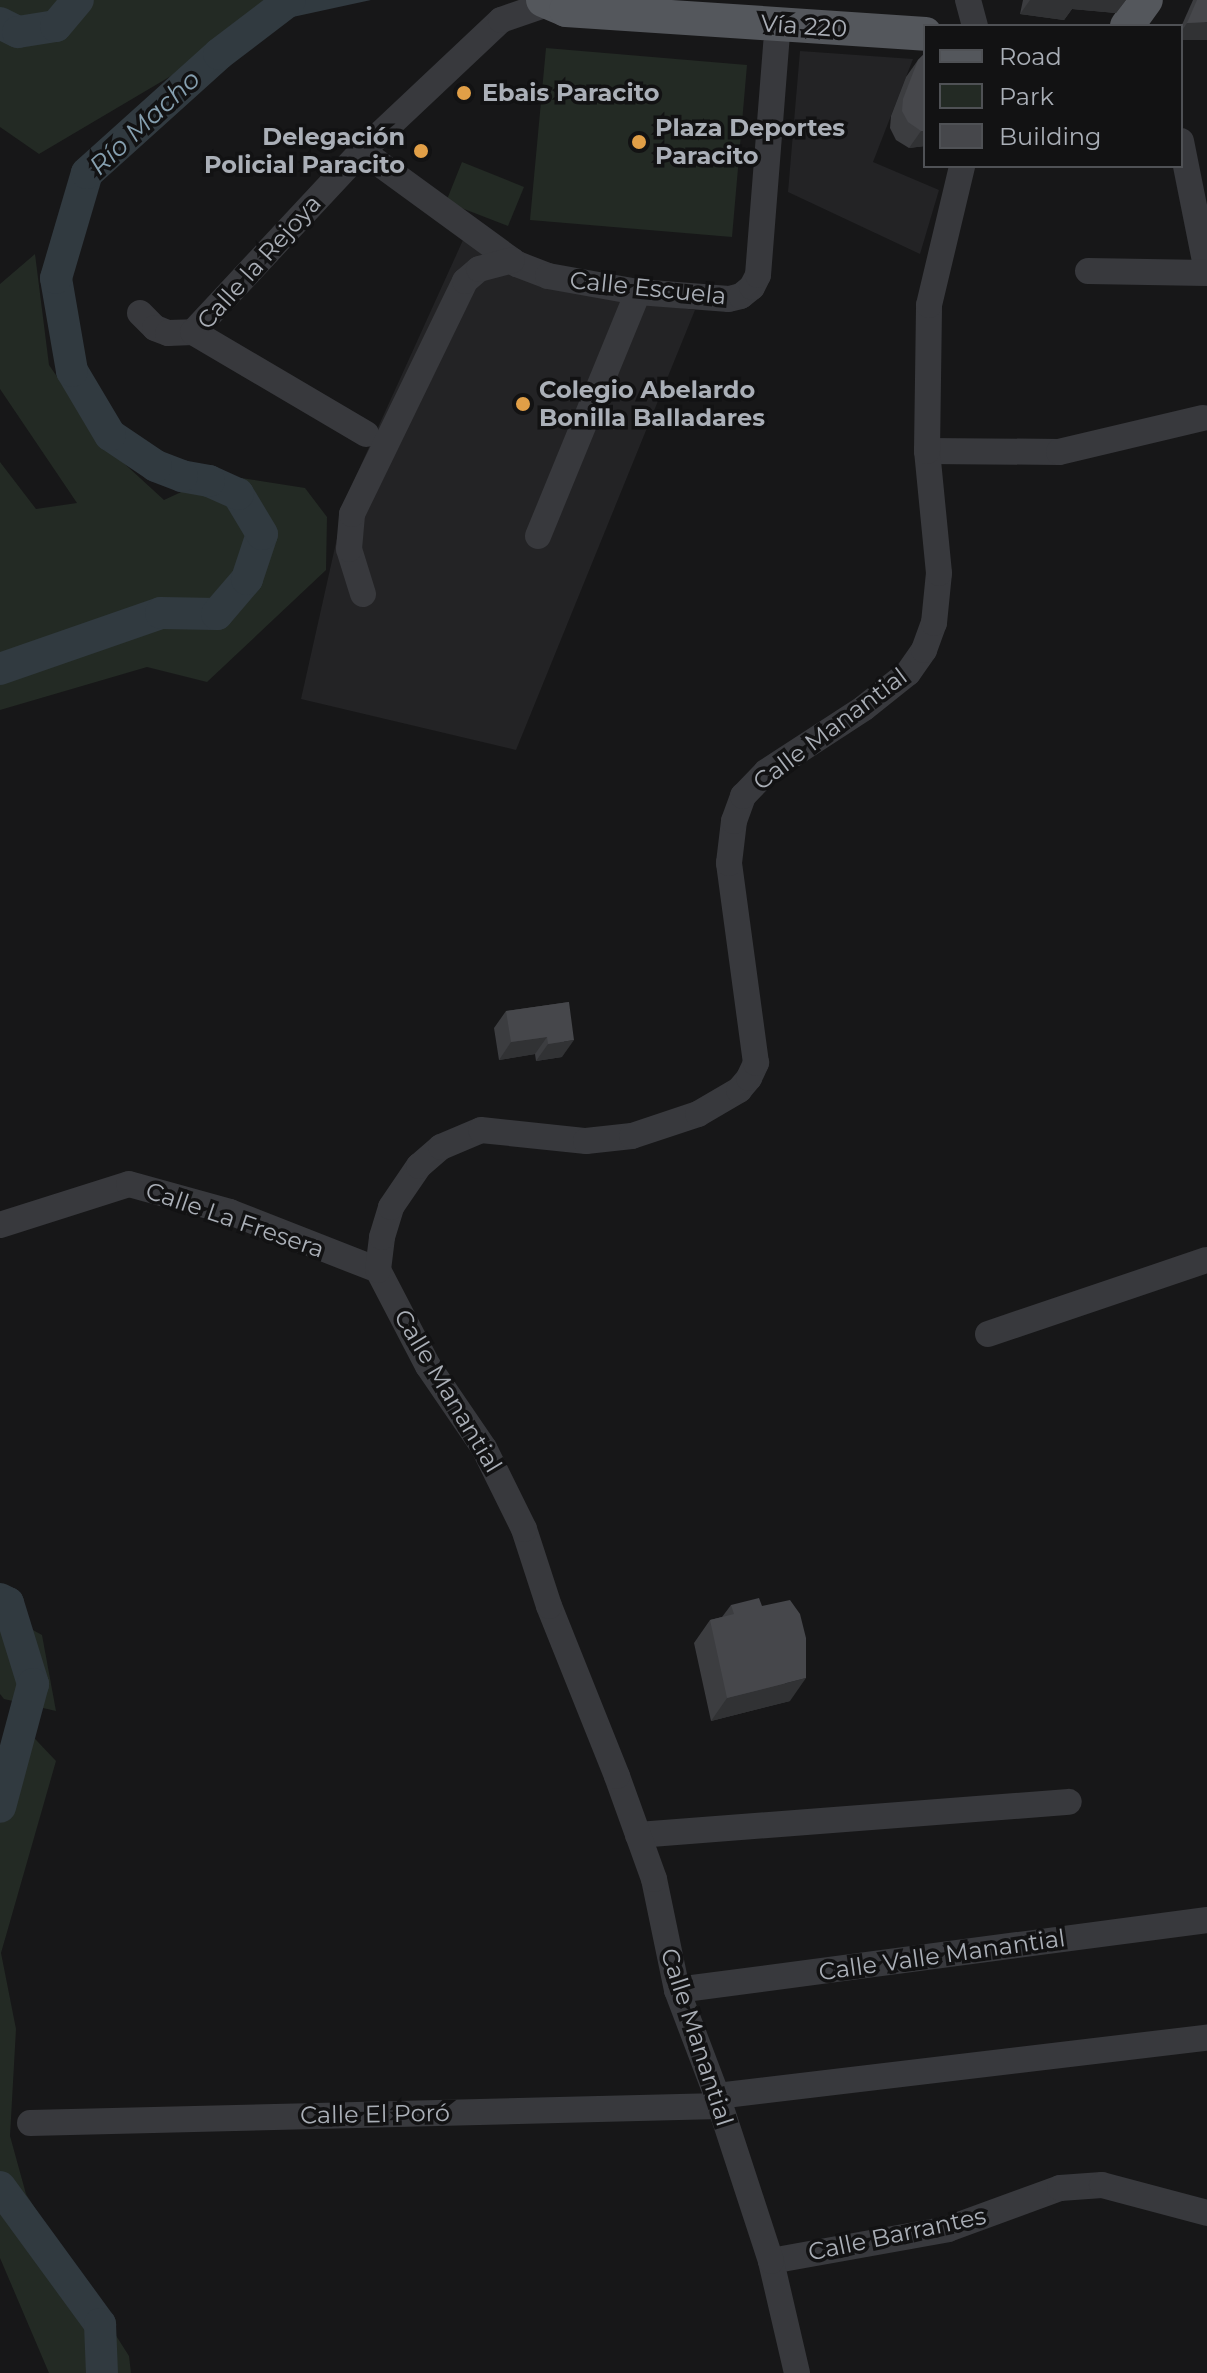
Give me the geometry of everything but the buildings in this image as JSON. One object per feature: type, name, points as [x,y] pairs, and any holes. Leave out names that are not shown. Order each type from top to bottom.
[{"type":"main road","points":[[1128,24],[1146,0]]},
{"type":"main road","name":"Vía 220","points":[[545,2],[566,10],[923,34]]},
{"type":"street","points":[[968,0],[974,24]]},
{"type":"street","name":"Calle la Rejoya","points":[[366,434],[193,332],[362,151],[501,20],[545,2]]},
{"type":"street","name":"Calle Escuela","points":[[362,151],[512,260],[559,279],[638,292],[729,299],[741,296],[752,287],[758,275],[778,23]]},
{"type":"street","points":[[1088,271],[1207,272],[1183,151]]},
{"type":"street","name":"Calle Manantial","points":[[797,2373],[771,2261],[719,2101],[677,1990],[654,1879],[549,1606],[524,1529],[484,1448],[428,1366],[378,1270],[382,1237],[391,1207],[419,1166],[441,1147],[481,1130],[586,1141],[632,1136],[698,1114],[739,1090],[749,1078],[756,1063],[729,863],[734,821],[743,796],[766,772],[864,708],[908,673],[924,650],[934,623],[939,573],[927,451],[929,305],[962,168]]},
{"type":"street","points":[[363,594],[349,549],[352,514],[465,281],[479,269],[512,260]]},
{"type":"street","points":[[538,536],[638,292]]},
{"type":"street","points":[[140,313],[155,328],[168,333],[193,332]]},
{"type":"street","points":[[927,451],[1059,452],[1203,418]]},
{"type":"street","name":"Calle La Fresera","points":[[0,1225],[129,1184],[230,1212],[378,1270]]},
{"type":"street","points":[[988,1334],[1207,1260]]},
{"type":"street","points":[[638,1835],[1069,1802]]},
{"type":"street","name":"Calle Valle Manantial","points":[[677,1990],[1207,1920]]},
{"type":"street","name":"Calle El Poró","points":[[30,2123],[719,2101],[1207,2038]]},
{"type":"street","name":"Calle Barrantes","points":[[771,2261],[948,2229],[1060,2188],[1102,2185],[1207,2213]]},
{"type":"shaded area","points":[[290,0],[371,0],[265,23]]},
{"type":"shaded area","points":[[800,51],[913,59],[873,162],[939,190],[920,254],[788,192]]},
{"type":"shaded area","name":"Colegio Abelardo Bonilla Balladares","points":[[463,240],[567,291],[695,310],[516,750],[301,699],[346,498]]},
{"type":"green space","points":[[0,0],[288,0],[264,21],[39,154],[0,127]]},
{"type":"green space","name":"Plaza Deportes Paracito","points":[[546,48],[747,65],[732,237],[530,220]]},
{"type":"green space","points":[[462,162],[524,187],[508,226],[446,202]]},
{"type":"green space","points":[[35,254],[49,365],[104,445],[164,500],[205,481],[241,478],[305,488],[327,517],[326,570],[207,682],[147,667],[0,710],[0,462],[36,509],[77,503],[0,389],[0,284]]},
{"type":"green space","points":[[0,1612],[42,1635],[56,1711],[4,1699],[0,1694]]},
{"type":"green space","points":[[20,1723],[56,1761],[1,1953],[16,2029],[10,2136],[26,2194],[129,2356],[131,2373],[49,2373],[0,2258],[0,1766]]},
{"type":"waterway","points":[[0,23],[18,32],[56,26],[78,0]]},
{"type":"waterway","name":"Río Macho","points":[[0,669],[161,613],[217,614],[247,579],[262,534],[238,494],[209,481],[182,476],[156,466],[110,435],[72,371],[56,278],[87,173],[219,54],[290,0]]},
{"type":"waterway","name":"Río Macho","points":[[0,1599],[8,1603],[33,1684],[0,1807]]},
{"type":"waterway","name":"Río Macho","points":[[0,2187],[100,2324],[102,2373]]},
{"type":"place","name":"Ebais Paracito","points":[[464,93]]},
{"type":"place","name":"Plaza Deportes Paracito","points":[[639,142]]},
{"type":"place","name":"Delegación Policial Paracito","points":[[421,151]]},
{"type":"place","name":"Colegio Abelardo Bonilla Balladares","points":[[523,404]]}]
